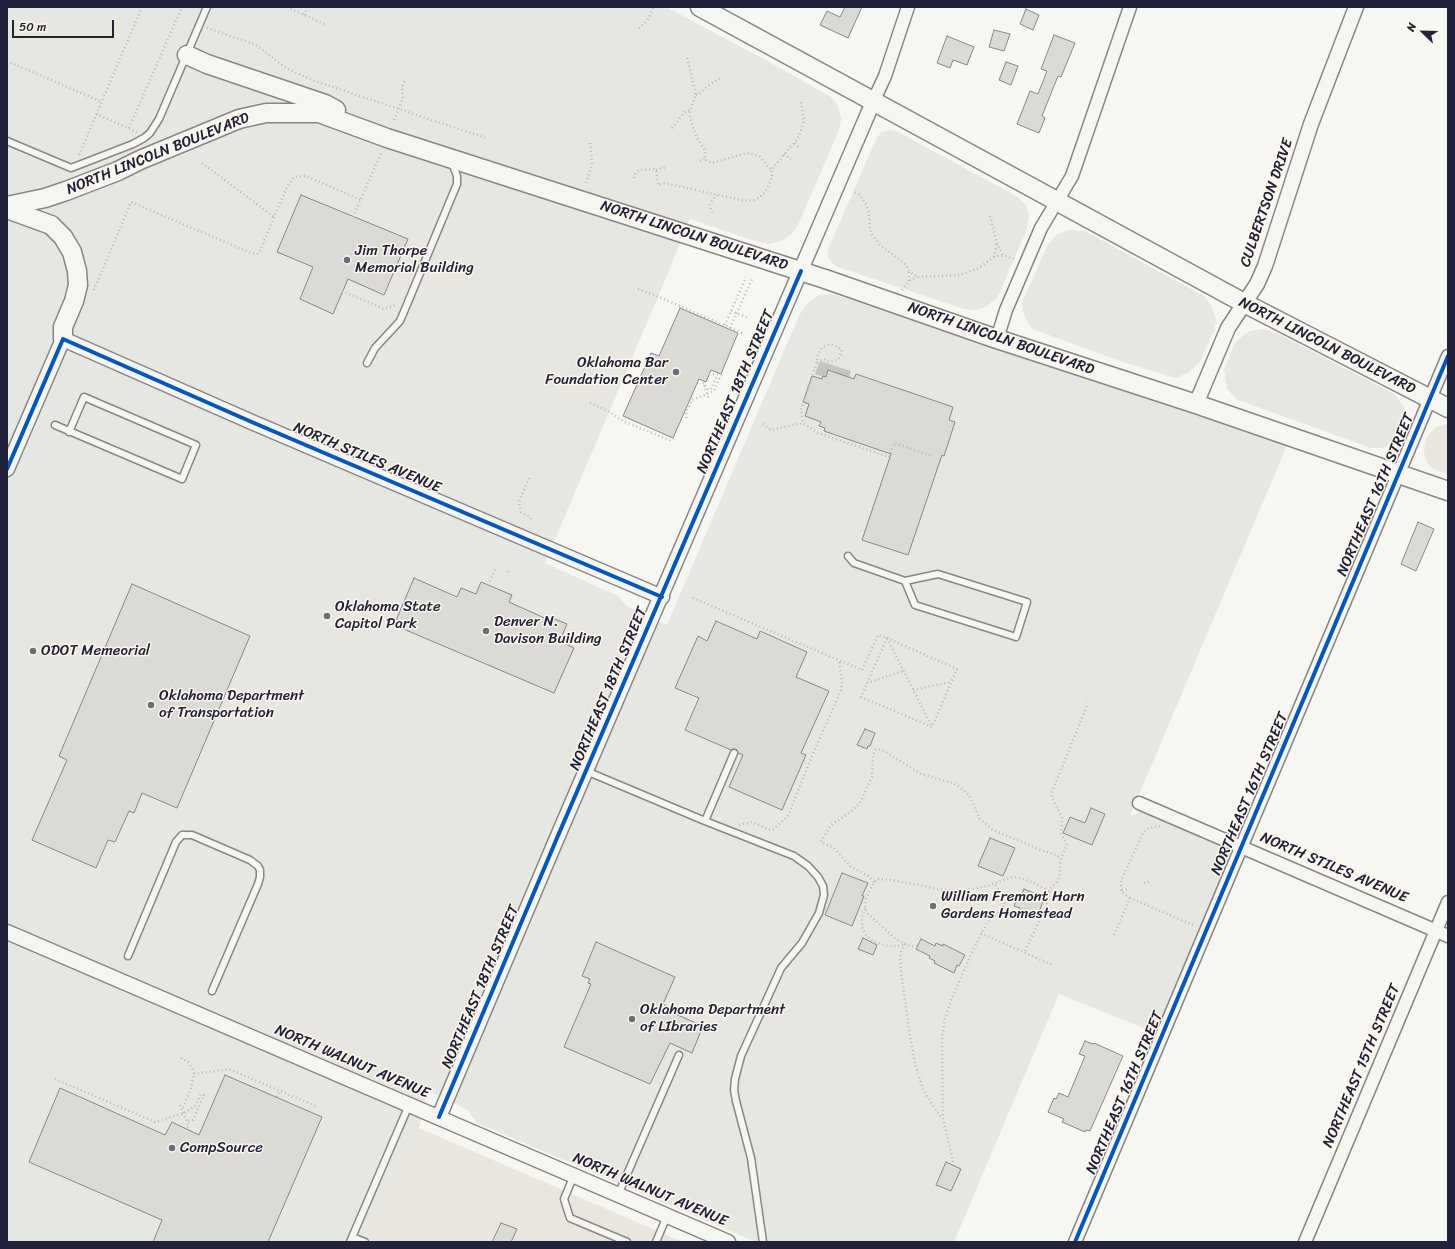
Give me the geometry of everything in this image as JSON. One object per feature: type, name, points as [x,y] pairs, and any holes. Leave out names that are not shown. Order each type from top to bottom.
[{"type":"main road","name":"NORTH LINCOLN BOULEVARD","points":[[700,7],[1244,303],[1448,408]]},
{"type":"main road","points":[[186,55],[207,64],[325,104],[385,144]]},
{"type":"main road","name":"NORTH LINCOLN BOULEVARD","points":[[7,206],[45,198],[66,191],[118,171],[140,160],[239,119],[266,113],[319,113],[385,144],[450,157],[801,271],[997,339],[1196,404],[1448,491]]},
{"type":"main road","points":[[7,209],[51,225],[63,237],[72,252],[77,271],[78,285],[74,301],[63,327],[63,338]]},
{"type":"street","name":"NORTHEAST 18TH STREET","points":[[439,1117],[885,76],[908,7]]},
{"type":"street","points":[[997,339],[1006,310],[1041,228],[1069,182],[1076,166],[1130,7]]},
{"type":"street","name":"CULBERTSON DRIVE","points":[[1196,404],[1228,328],[1257,284],[1265,266],[1311,124],[1356,7]]},
{"type":"street","points":[[7,469],[63,338]]},
{"type":"street","name":"NORTH STILES AVENUE","points":[[63,338],[254,423],[662,597]]},
{"type":"street","name":"NORTHEAST 16TH STREET","points":[[1075,1242],[1448,356]]},
{"type":"street","name":"NORTH STILES AVENUE","points":[[1139,803],[1448,936]]},
{"type":"street","name":"NORTHEAST 15TH STREET","points":[[1305,1242],[1448,902]]},
{"type":"street","name":"NORTH WALNUT AVENUE","points":[[7,932],[728,1242]]},
{"type":"lane","points":[[7,141],[71,168],[133,144],[144,138],[150,133],[159,119],[207,7]]},
{"type":"lane","points":[[367,363],[375,348],[400,321],[456,184],[457,176],[450,157]]},
{"type":"lane","points":[[54,425],[69,432],[182,479],[196,445],[84,397],[69,432]]},
{"type":"lane","points":[[848,556],[854,563],[905,581],[938,574],[1027,602],[1016,637],[915,605],[905,581]]},
{"type":"lane","points":[[705,821],[734,753]]},
{"type":"lane","points":[[586,771],[705,821],[787,853],[802,861],[818,877],[823,886],[824,895],[821,908],[802,943],[781,968],[770,989],[741,1056],[735,1078],[734,1090],[751,1158],[763,1242]]},
{"type":"lane","points":[[128,956],[179,838],[187,834],[250,860],[258,866],[260,870],[258,884],[212,991]]},
{"type":"lane","points":[[618,1194],[679,1055]]},
{"type":"lane","points":[[365,1242],[351,1240],[409,1105]]},
{"type":"lane","points":[[574,1175],[564,1200],[570,1218],[627,1242]]},
{"type":"lane","points":[[656,1242],[667,1216]]},
{"type":"path","points":[[81,165],[78,157],[142,7]]},
{"type":"path","points":[[129,128],[182,7]]},
{"type":"path","points":[[287,7],[324,24]]},
{"type":"path","points":[[304,15],[307,7]]},
{"type":"path","points":[[638,28],[647,21],[654,7]]},
{"type":"path","points":[[200,25],[256,45],[286,68],[312,80],[486,138]]},
{"type":"path","points":[[687,58],[696,94],[690,110],[693,127],[705,150],[705,160]]},
{"type":"path","points":[[7,61],[102,102]]},
{"type":"path","points":[[696,94],[699,94],[722,77]]},
{"type":"path","points":[[394,120],[403,98],[402,87],[404,80]]},
{"type":"path","points":[[771,170],[799,137],[804,121],[801,101]]},
{"type":"path","points":[[672,128],[685,112],[690,110]]},
{"type":"path","points":[[96,114],[138,132]]},
{"type":"path","points":[[586,183],[592,164],[590,142]]},
{"type":"path","points":[[795,143],[800,149]]},
{"type":"path","points":[[354,217],[385,144]]},
{"type":"path","points":[[656,170],[658,185],[665,183],[745,201],[754,200],[760,197],[769,186],[772,174],[771,170],[759,156],[747,153],[711,163],[705,160],[700,161]]},
{"type":"path","points":[[784,154],[791,159]]},
{"type":"path","points":[[202,163],[274,217]]},
{"type":"path","points":[[634,178],[639,170],[656,170],[666,167]]},
{"type":"path","points":[[93,292],[131,202],[251,253],[257,254],[259,253],[287,187],[294,177],[306,176],[361,200]]},
{"type":"path","points":[[855,192],[860,195],[865,202],[869,213],[872,235],[880,246],[900,260],[909,271],[917,277]]},
{"type":"path","points":[[712,212],[710,206],[711,202],[717,195]]},
{"type":"path","points":[[990,216],[997,244],[1003,255]]},
{"type":"path","points":[[994,257],[997,244]]},
{"type":"path","points":[[898,304],[903,289],[909,281],[917,277],[960,275],[979,268],[994,257],[1003,255],[1025,264]]},
{"type":"path","points":[[909,271],[909,281]]},
{"type":"path","points":[[727,327],[731,311],[746,277]]},
{"type":"path","points":[[727,327],[737,313],[752,279]]},
{"type":"path","points":[[638,289],[742,333]]},
{"type":"path","points":[[342,291],[384,309],[408,302]]},
{"type":"path","points":[[731,311],[749,318]]},
{"type":"path","points":[[803,423],[801,410],[817,362],[818,354],[822,348],[830,344],[842,350],[838,360],[830,362],[824,359],[817,362]]},
{"type":"path","points":[[709,374],[724,376]]},
{"type":"path","points":[[686,418],[686,412],[692,400],[707,394],[714,391],[719,378],[716,378],[710,390],[702,381],[707,394],[709,400]]},
{"type":"path","points":[[590,403],[610,412],[623,421],[664,438],[670,440],[674,439]]},
{"type":"path","points":[[763,424],[771,430],[803,423],[818,432],[890,457],[894,443],[932,456]]},
{"type":"path","points":[[529,478],[519,502],[521,512],[531,518],[530,522]]},
{"type":"path","points":[[488,585],[496,568]]},
{"type":"path","points":[[693,598],[862,670],[878,634],[957,669],[932,727]]},
{"type":"path","points":[[887,638],[932,727]]},
{"type":"path","points":[[887,638],[860,697],[932,727]]},
{"type":"path","points":[[733,832],[738,825],[747,822],[759,824],[770,830],[774,829],[788,816],[841,690],[842,682],[838,660]]},
{"type":"path","points":[[867,683],[903,671]]},
{"type":"path","points":[[913,690],[951,682]]},
{"type":"path","points":[[1025,951],[1046,907],[1049,891],[1057,882],[1059,877],[1061,858],[1067,845],[1060,833],[1062,818],[1052,797],[1052,792],[1088,702]]},
{"type":"path","points":[[874,882],[868,876],[851,867],[834,848],[821,842],[831,825],[848,814],[860,802],[872,777],[873,755],[876,749],[882,750],[921,774],[957,785],[969,795],[980,819],[993,830],[1061,858]]},
{"type":"path","points":[[1163,826],[1149,828],[1140,837],[1120,886],[1122,891],[1130,898],[1193,925]]},
{"type":"path","points":[[905,944],[888,946],[875,942],[866,935],[862,927],[862,915],[865,908],[866,898],[874,882],[878,879],[937,889],[961,891],[1016,877],[1032,882],[1049,891]]},
{"type":"path","points":[[1144,883],[1151,881]]},
{"type":"path","points":[[953,1162],[943,1118],[942,1038],[945,1018],[952,998],[981,933],[987,923],[1001,910],[1005,904],[995,882]]},
{"type":"path","points":[[1122,891],[1127,889]]},
{"type":"path","points":[[1114,935],[1130,898]]},
{"type":"path","points":[[1157,910],[1159,906]]},
{"type":"path","points":[[865,908],[867,913],[896,939],[905,944],[917,947]]},
{"type":"path","points":[[981,933],[1025,951],[1052,965]]},
{"type":"path","points":[[905,944],[900,954],[910,1037],[916,1067],[923,1089],[943,1118]]},
{"type":"path","points":[[181,1058],[188,1062],[194,1074],[183,1111]]},
{"type":"path","points":[[194,1074],[229,1069],[318,1107]]},
{"type":"path","points":[[55,1079],[155,1122],[195,1106],[200,1094],[204,1096],[194,1120],[187,1121]]},
{"type":"path","points":[[277,1097],[280,1091]]},
{"type":"path","points":[[180,1105],[189,1126],[186,1129]]},
{"type":"shaded area","name":"Oklahoma State Capitol Park","points":[[7,7],[666,7],[831,97],[838,106],[841,119],[840,126],[798,225],[792,234],[781,241],[769,244],[752,240],[690,219],[545,563],[618,596],[628,607],[667,625],[799,316],[807,303],[819,295],[833,294],[1138,392],[1288,443],[1130,816],[1141,812],[1219,844],[1229,853],[1228,861],[1156,1033],[1059,994],[954,1242],[756,1242],[477,1123],[468,1110],[427,1090],[419,1128],[370,1242],[7,1242]]},
{"type":"shaded area","points":[[889,130],[896,131],[1009,192],[1019,198],[1026,206],[1029,216],[1027,229],[1000,292],[996,299],[987,306],[976,310],[964,309],[838,267],[832,263],[828,257],[828,249],[877,137],[882,132]]},
{"type":"shaded area","points":[[1068,230],[1085,231],[1204,296],[1211,305],[1216,319],[1214,331],[1200,362],[1188,373],[1175,378],[1120,361],[1032,329],[1022,310],[1023,300],[1047,246],[1056,235]]},
{"type":"shaded area","points":[[1263,329],[1279,334],[1394,394],[1404,407],[1406,423],[1399,438],[1384,448],[1371,448],[1238,400],[1227,389],[1224,369],[1236,341],[1249,331]]},
{"type":"shaded area","points":[[820,361],[851,371],[849,378],[826,378],[815,374]]},
{"type":"shaded area","points":[[1448,424],[1448,475],[1432,468],[1426,461],[1424,453],[1426,439],[1430,433],[1436,427]]},
{"type":"shaded area","points":[[419,1128],[683,1242],[370,1242]]},
{"type":"building","points":[[845,7],[862,7],[848,38],[820,25],[827,11],[840,17]]},
{"type":"building","points":[[1026,9],[1039,15],[1033,30],[1020,24]]},
{"type":"building","points":[[994,30],[1010,34],[1004,51],[989,47]]},
{"type":"building","points":[[1054,35],[1075,43],[1061,77],[1058,76],[1042,116],[1045,118],[1039,133],[1017,124],[1030,91],[1038,94],[1047,71],[1041,69]]},
{"type":"building","points":[[947,36],[974,47],[967,65],[953,60],[950,68],[937,63]]},
{"type":"building","points":[[1006,62],[1018,66],[1011,85],[999,80]]},
{"type":"building","name":"Jim Thorpe Memorial Building","points":[[301,195],[408,239],[384,295],[348,279],[333,314],[300,299],[313,267],[277,252]]},
{"type":"building","name":"Oklahoma Bar Foundation Center","points":[[680,308],[738,333],[721,374],[711,370],[706,382],[699,379],[673,438],[623,416],[651,353],[659,356]]},
{"type":"building","points":[[828,370],[854,379],[856,374],[953,407],[949,420],[955,422],[944,456],[942,455],[908,555],[862,540],[891,454],[824,431],[825,428],[819,426],[821,422],[805,416],[809,404],[803,402],[812,376],[822,379],[823,376],[826,377]]},
{"type":"building","points":[[1418,522],[1434,529],[1416,571],[1401,564]]},
{"type":"building","name":"Denver N. Davison Building","points":[[414,578],[457,597],[461,588],[476,594],[481,582],[512,595],[509,602],[549,620],[550,617],[567,624],[561,638],[568,641],[566,644],[574,648],[554,693],[394,625]]},
{"type":"building","name":"Oklahoma Department of Transportation","points":[[132,584],[250,636],[177,808],[142,793],[134,813],[129,811],[115,842],[108,840],[96,868],[32,840],[67,760],[59,756]]},
{"type":"building","points":[[716,621],[757,639],[760,631],[807,652],[796,677],[829,691],[801,753],[806,755],[782,810],[729,787],[743,755],[738,753],[737,750],[731,750],[685,730],[699,698],[675,688],[698,636],[707,641]]},
{"type":"building","points":[[865,729],[875,733],[870,746],[868,746],[867,749],[857,745]]},
{"type":"building","points":[[1091,808],[1105,814],[1092,845],[1063,833],[1070,817],[1085,823]]},
{"type":"building","points":[[990,838],[1015,848],[1003,876],[978,866]]},
{"type":"building","points":[[842,873],[868,883],[852,926],[825,915]]},
{"type":"building","points":[[1024,889],[1041,896],[1040,897],[1044,899],[1037,917],[1019,910],[1020,908],[1014,906],[1018,896],[1021,897]]},
{"type":"building","points":[[863,938],[877,945],[873,955],[858,949]]},
{"type":"building","points":[[921,939],[935,946],[936,943],[943,946],[943,944],[965,955],[959,966],[957,965],[954,973],[934,963],[935,961],[929,958],[930,956],[916,949]]},
{"type":"building","name":"Oklahoma Department of LIbraries","points":[[596,942],[675,977],[663,1004],[672,1009],[671,1012],[703,1026],[692,1053],[670,1043],[650,1084],[564,1047],[591,984],[588,983],[590,979],[582,976]]},
{"type":"building","points":[[1085,1041],[1094,1043],[1123,1056],[1090,1131],[1086,1130],[1085,1132],[1062,1122],[1064,1119],[1048,1112],[1054,1098],[1056,1099],[1059,1093],[1068,1097],[1085,1056],[1079,1054]]},
{"type":"building","name":"CompSource","points":[[225,1075],[322,1117],[268,1242],[153,1242],[162,1220],[29,1162],[60,1088],[165,1135],[172,1122],[199,1135]]},
{"type":"building","points":[[946,1162],[961,1169],[951,1191],[936,1185]]},
{"type":"building","points":[[501,1223],[517,1229],[511,1242],[492,1242]]},
{"type":"cycle path","points":[[439,1117],[557,838],[801,271]]},
{"type":"cycle path","points":[[7,469],[63,339],[254,423],[662,597]]},
{"type":"cycle path","points":[[1075,1242],[1448,356]]},
{"type":"place","name":"Jim Thorpe Memorial Building","points":[[347,260]]},
{"type":"place","name":"Oklahoma Bar Foundation Center","points":[[676,372]]},
{"type":"place","name":"Oklahoma State Capitol Park","points":[[327,616]]},
{"type":"place","name":"Denver N. Davison Building","points":[[486,631]]},
{"type":"place","name":"ODOT Memeorial","points":[[33,651]]},
{"type":"place","name":"Oklahoma Department of Transportation","points":[[151,705]]},
{"type":"place","name":"William Fremont Harn Gardens Homestead","points":[[933,906]]},
{"type":"place","name":"Oklahoma Department of LIbraries","points":[[632,1019]]},
{"type":"place","name":"CompSource","points":[[172,1148]]}]
